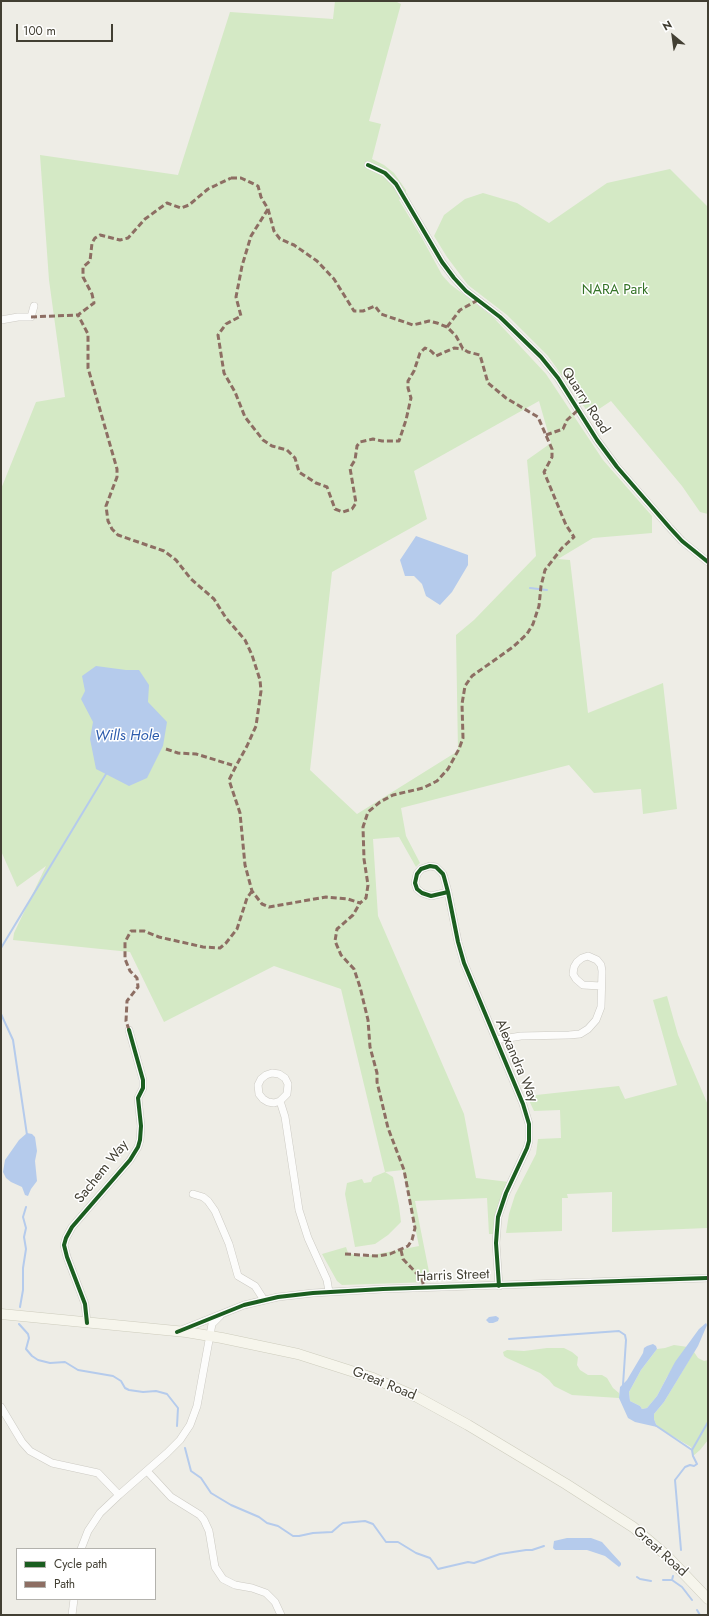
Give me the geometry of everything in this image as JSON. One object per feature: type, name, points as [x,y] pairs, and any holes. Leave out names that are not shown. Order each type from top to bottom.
[{"type":"main road","name":"Great Road","points":[[1,1314],[210,1336],[261,1345],[317,1359],[373,1378],[417,1397],[516,1453],[633,1527],[666,1555],[708,1599]]},
{"type":"street","name":"Quarry Road","points":[[368,165],[385,173],[396,184],[442,262],[454,278],[466,291],[500,317],[541,357],[558,378],[597,440],[618,467],[682,541],[708,562]]},
{"type":"street","points":[[1,320],[18,317],[31,317],[34,306]]},
{"type":"street","name":"Alexandra Way","points":[[448,892],[431,896],[422,894],[415,883],[417,874],[421,869],[427,866],[436,868],[443,874],[448,892],[464,963],[525,1110],[530,1132],[527,1148],[506,1193],[498,1217],[496,1243],[499,1286]]},
{"type":"street","points":[[496,1040],[521,1036],[569,1035],[584,1032],[588,1029],[598,1017],[601,1007],[602,986],[602,971],[599,962],[594,958],[588,956],[579,960],[574,967],[573,974],[576,979],[583,985],[602,986]]},
{"type":"street","name":"Sachem Way","points":[[87,1323],[85,1304],[67,1258],[64,1245],[72,1227],[130,1160],[138,1147],[141,1126],[138,1098],[143,1088],[143,1080],[129,1030]]},
{"type":"street","points":[[272,1073],[279,1074],[286,1081],[288,1091],[285,1097],[280,1101],[271,1103],[265,1101],[261,1097],[258,1091],[258,1085],[261,1079],[266,1075],[272,1073]]},
{"type":"street","points":[[280,1101],[284,1110],[301,1219],[311,1248],[327,1280],[329,1292]]},
{"type":"street","points":[[194,1194],[203,1197],[208,1201],[215,1211],[229,1244],[238,1276],[255,1286],[264,1300]]},
{"type":"street","name":"Harris Street","points":[[177,1332],[224,1312],[264,1300],[329,1292],[708,1278]]},
{"type":"street","points":[[80,1548],[88,1530],[96,1519],[118,1495],[174,1447],[190,1425],[197,1406],[214,1321],[224,1312]]},
{"type":"street","points":[[1,1407],[22,1442],[30,1451],[52,1463],[87,1470],[98,1474],[118,1495]]},
{"type":"street","points":[[147,1471],[171,1497],[200,1515],[204,1520],[211,1537],[215,1568],[223,1579],[235,1586],[252,1588],[266,1593],[275,1602],[281,1615]]},
{"type":"street","points":[[72,1615],[74,1600]]},
{"type":"green space","points":[[335,1],[395,1],[401,4],[369,121],[381,124],[372,159],[384,165],[394,173],[406,190],[406,193],[408,194],[399,200],[442,275],[450,284],[493,317],[546,374],[603,460],[652,516],[652,533],[593,538],[558,559],[570,560],[588,713],[663,683],[677,809],[643,814],[641,789],[594,793],[569,765],[401,808],[406,836],[420,863],[416,867],[399,837],[373,839],[378,916],[464,1114],[476,1178],[509,1182],[494,1234],[489,1234],[487,1198],[415,1201],[431,1282],[342,1285],[337,1281],[322,1254],[346,1247],[348,1253],[362,1257],[419,1246],[403,1170],[385,1172],[341,989],[274,966],[164,1022],[130,952],[13,940],[14,933],[46,866],[17,887],[1,851],[1,489],[36,402],[65,397],[49,280],[40,155],[178,175],[230,12],[333,19]],"holes":[[[539,401],[551,443],[527,460],[536,556],[474,620],[456,635],[458,751],[357,814],[310,770],[332,572],[427,519],[414,471]]]},
{"type":"green space","name":"NARA Park","points":[[670,169],[708,207],[708,514],[700,512],[682,486],[611,401],[590,415],[548,356],[507,315],[468,285],[447,257],[434,236],[444,215],[465,199],[483,193],[517,203],[549,223],[607,183]]},
{"type":"green space","points":[[667,996],[678,1035],[708,1105],[707,1228],[612,1232],[612,1192],[567,1194],[568,1198],[562,1198],[562,1231],[506,1233],[509,1214],[515,1195],[536,1154],[538,1139],[561,1138],[560,1110],[534,1111],[527,1096],[619,1086],[625,1099],[677,1085],[653,1000]]},
{"type":"green space","points":[[385,1172],[393,1177],[401,1222],[388,1235],[375,1244],[355,1247],[345,1194],[347,1183],[362,1179],[364,1183],[371,1182],[373,1177]]},
{"type":"green space","points":[[674,1345],[688,1347],[667,1377],[657,1396],[647,1408],[642,1409],[640,1406],[630,1401],[629,1392],[641,1370],[657,1349]]},
{"type":"green space","points":[[547,1348],[564,1348],[572,1352],[578,1357],[577,1365],[580,1370],[588,1375],[602,1375],[607,1378],[613,1388],[619,1393],[619,1398],[572,1395],[554,1386],[540,1373],[507,1358],[504,1356],[503,1352],[507,1350],[524,1351]]},
{"type":"green space","points":[[694,1352],[698,1358],[704,1361],[708,1360],[708,1440],[693,1456],[691,1447],[657,1427],[654,1414],[664,1402]]},
{"type":"water","points":[[416,536],[468,555],[468,565],[452,592],[440,605],[426,596],[422,584],[414,576],[405,576],[400,560]]},
{"type":"water","name":"Wills Hole","points":[[96,666],[126,670],[139,670],[149,685],[148,702],[167,722],[163,746],[147,778],[129,786],[96,769],[90,739],[93,722],[81,699],[85,691],[82,676]]},
{"type":"water","points":[[27,1133],[32,1134],[35,1137],[37,1151],[35,1161],[37,1181],[28,1196],[25,1195],[22,1187],[11,1182],[6,1178],[3,1172],[5,1160],[19,1140]]},
{"type":"water","points":[[496,1316],[499,1318],[498,1321],[493,1323],[489,1323],[486,1320],[489,1317]]},
{"type":"water","points":[[706,1323],[707,1325],[698,1346],[664,1402],[654,1414],[657,1427],[635,1422],[628,1418],[619,1398],[620,1387],[627,1380],[643,1353],[644,1348],[653,1344],[657,1349],[641,1370],[629,1392],[630,1401],[640,1406],[642,1409],[647,1408],[657,1396],[675,1362],[699,1329]]},
{"type":"water","points":[[567,1538],[591,1538],[602,1542],[621,1563],[621,1565],[619,1567],[605,1556],[587,1550],[555,1550],[553,1548],[554,1541]]},
{"type":"waterway","points":[[530,588],[547,590]]},
{"type":"waterway","points":[[1,948],[106,774]]},
{"type":"waterway","points":[[1,1014],[13,1040],[27,1135]]},
{"type":"waterway","points":[[20,1307],[23,1290],[23,1268],[26,1249],[24,1237],[26,1228],[23,1217],[26,1207]]},
{"type":"waterway","points":[[19,1324],[28,1334],[29,1338],[26,1349],[38,1360],[50,1363],[65,1362],[78,1370],[113,1376],[121,1381],[125,1388],[129,1390],[143,1392],[156,1391],[167,1394],[178,1408],[177,1426]]},
{"type":"waterway","points":[[509,1339],[619,1331],[625,1335],[626,1340],[623,1385]]},
{"type":"waterway","points":[[681,1550],[675,1480],[685,1467],[690,1465],[694,1466],[697,1464],[692,1450],[708,1422]]},
{"type":"waterway","points":[[655,1425],[692,1450]]},
{"type":"waterway","points":[[185,1448],[191,1471],[201,1478],[211,1493],[231,1505],[259,1517],[267,1523],[278,1526],[293,1536],[332,1532],[343,1523],[365,1521],[373,1524],[386,1542],[398,1542],[416,1553],[430,1558],[438,1569],[468,1562],[474,1563],[500,1554],[532,1550],[544,1546]]},
{"type":"waterway","points":[[673,1576],[672,1580],[682,1587],[692,1600]]},
{"type":"waterway","points":[[637,1577],[651,1581]]},
{"type":"waterway","points":[[663,1580],[672,1580]]},
{"type":"waterway","points":[[697,1610],[700,1615]]},
{"type":"marked path","points":[[231,178],[241,178],[258,186],[261,197],[268,209],[274,231],[280,239],[294,245],[317,261],[334,279],[354,311],[363,311],[375,306],[381,314],[413,325],[429,321],[437,323],[447,327],[456,336],[463,349],[480,355],[488,383],[506,398],[538,417],[552,449],[552,457],[544,472],[566,525],[574,537],[562,548],[545,570],[541,586],[539,606],[533,624],[527,634],[513,647],[472,676],[465,686],[462,704],[463,738],[448,769],[437,781],[423,788],[393,795],[380,802],[368,812],[363,827],[364,859],[368,885],[366,898],[360,903],[348,899],[326,897],[269,907],[262,904],[252,891],[245,865],[240,813],[229,780],[256,726],[261,691],[260,680],[252,655],[245,640],[226,618],[214,599],[191,579],[176,560],[164,551],[118,535],[112,529],[108,521],[106,506],[117,477],[117,469],[88,368],[88,334],[78,315],[94,303],[92,294],[83,277],[83,267],[90,261],[92,243],[95,238],[100,235],[120,240],[128,238],[145,219],[167,203],[181,208],[189,205],[208,189],[231,178]]},
{"type":"marked path","points":[[268,209],[251,236],[242,266],[236,297],[241,316],[226,324],[218,335],[224,373],[235,392],[245,417],[263,440],[272,446],[287,450],[295,458],[299,472],[316,483],[327,487],[335,509],[343,512],[352,509],[356,503],[350,468],[355,460],[357,446],[360,442],[373,439],[382,441],[399,441],[411,398],[408,388],[408,381],[414,371],[420,353],[425,348],[436,356],[454,348],[463,349]]},
{"type":"marked path","points":[[447,327],[460,310],[478,300]]},
{"type":"marked path","points":[[31,317],[78,315]]},
{"type":"marked path","points":[[546,435],[563,429],[567,420],[578,410]]},
{"type":"marked path","points":[[166,749],[178,753],[196,754],[232,765]]},
{"type":"marked path","points":[[129,1030],[126,1021],[127,1001],[138,987],[137,978],[130,971],[125,959],[125,942],[131,931],[144,931],[159,937],[203,947],[220,948],[237,929],[247,898],[252,891]]},
{"type":"marked path","points":[[345,1254],[378,1256],[390,1254],[408,1246],[412,1240],[415,1228],[404,1170],[388,1128],[377,1082],[377,1073],[370,1047],[368,1020],[360,987],[354,969],[341,955],[335,941],[337,929],[353,915],[360,903]]},
{"type":"marked path","points":[[401,1250],[403,1259],[422,1279],[424,1288]]},
{"type":"cycle path","points":[[368,165],[385,173],[396,184],[442,262],[454,278],[466,291],[500,317],[541,357],[558,378],[597,440],[617,467],[682,541],[708,562]]},
{"type":"cycle path","points":[[448,892],[431,896],[422,893],[417,889],[415,883],[417,874],[421,869],[430,866],[436,867],[443,874],[448,892],[458,942],[464,963],[523,1104],[529,1124],[529,1141],[527,1148],[506,1193],[498,1217],[496,1243],[499,1286]]},
{"type":"cycle path","points":[[87,1323],[85,1304],[64,1245],[72,1227],[130,1160],[138,1147],[141,1126],[138,1098],[143,1088],[143,1080],[129,1030]]},
{"type":"cycle path","points":[[177,1332],[244,1305],[278,1297],[313,1293],[383,1289],[708,1278]]}]
